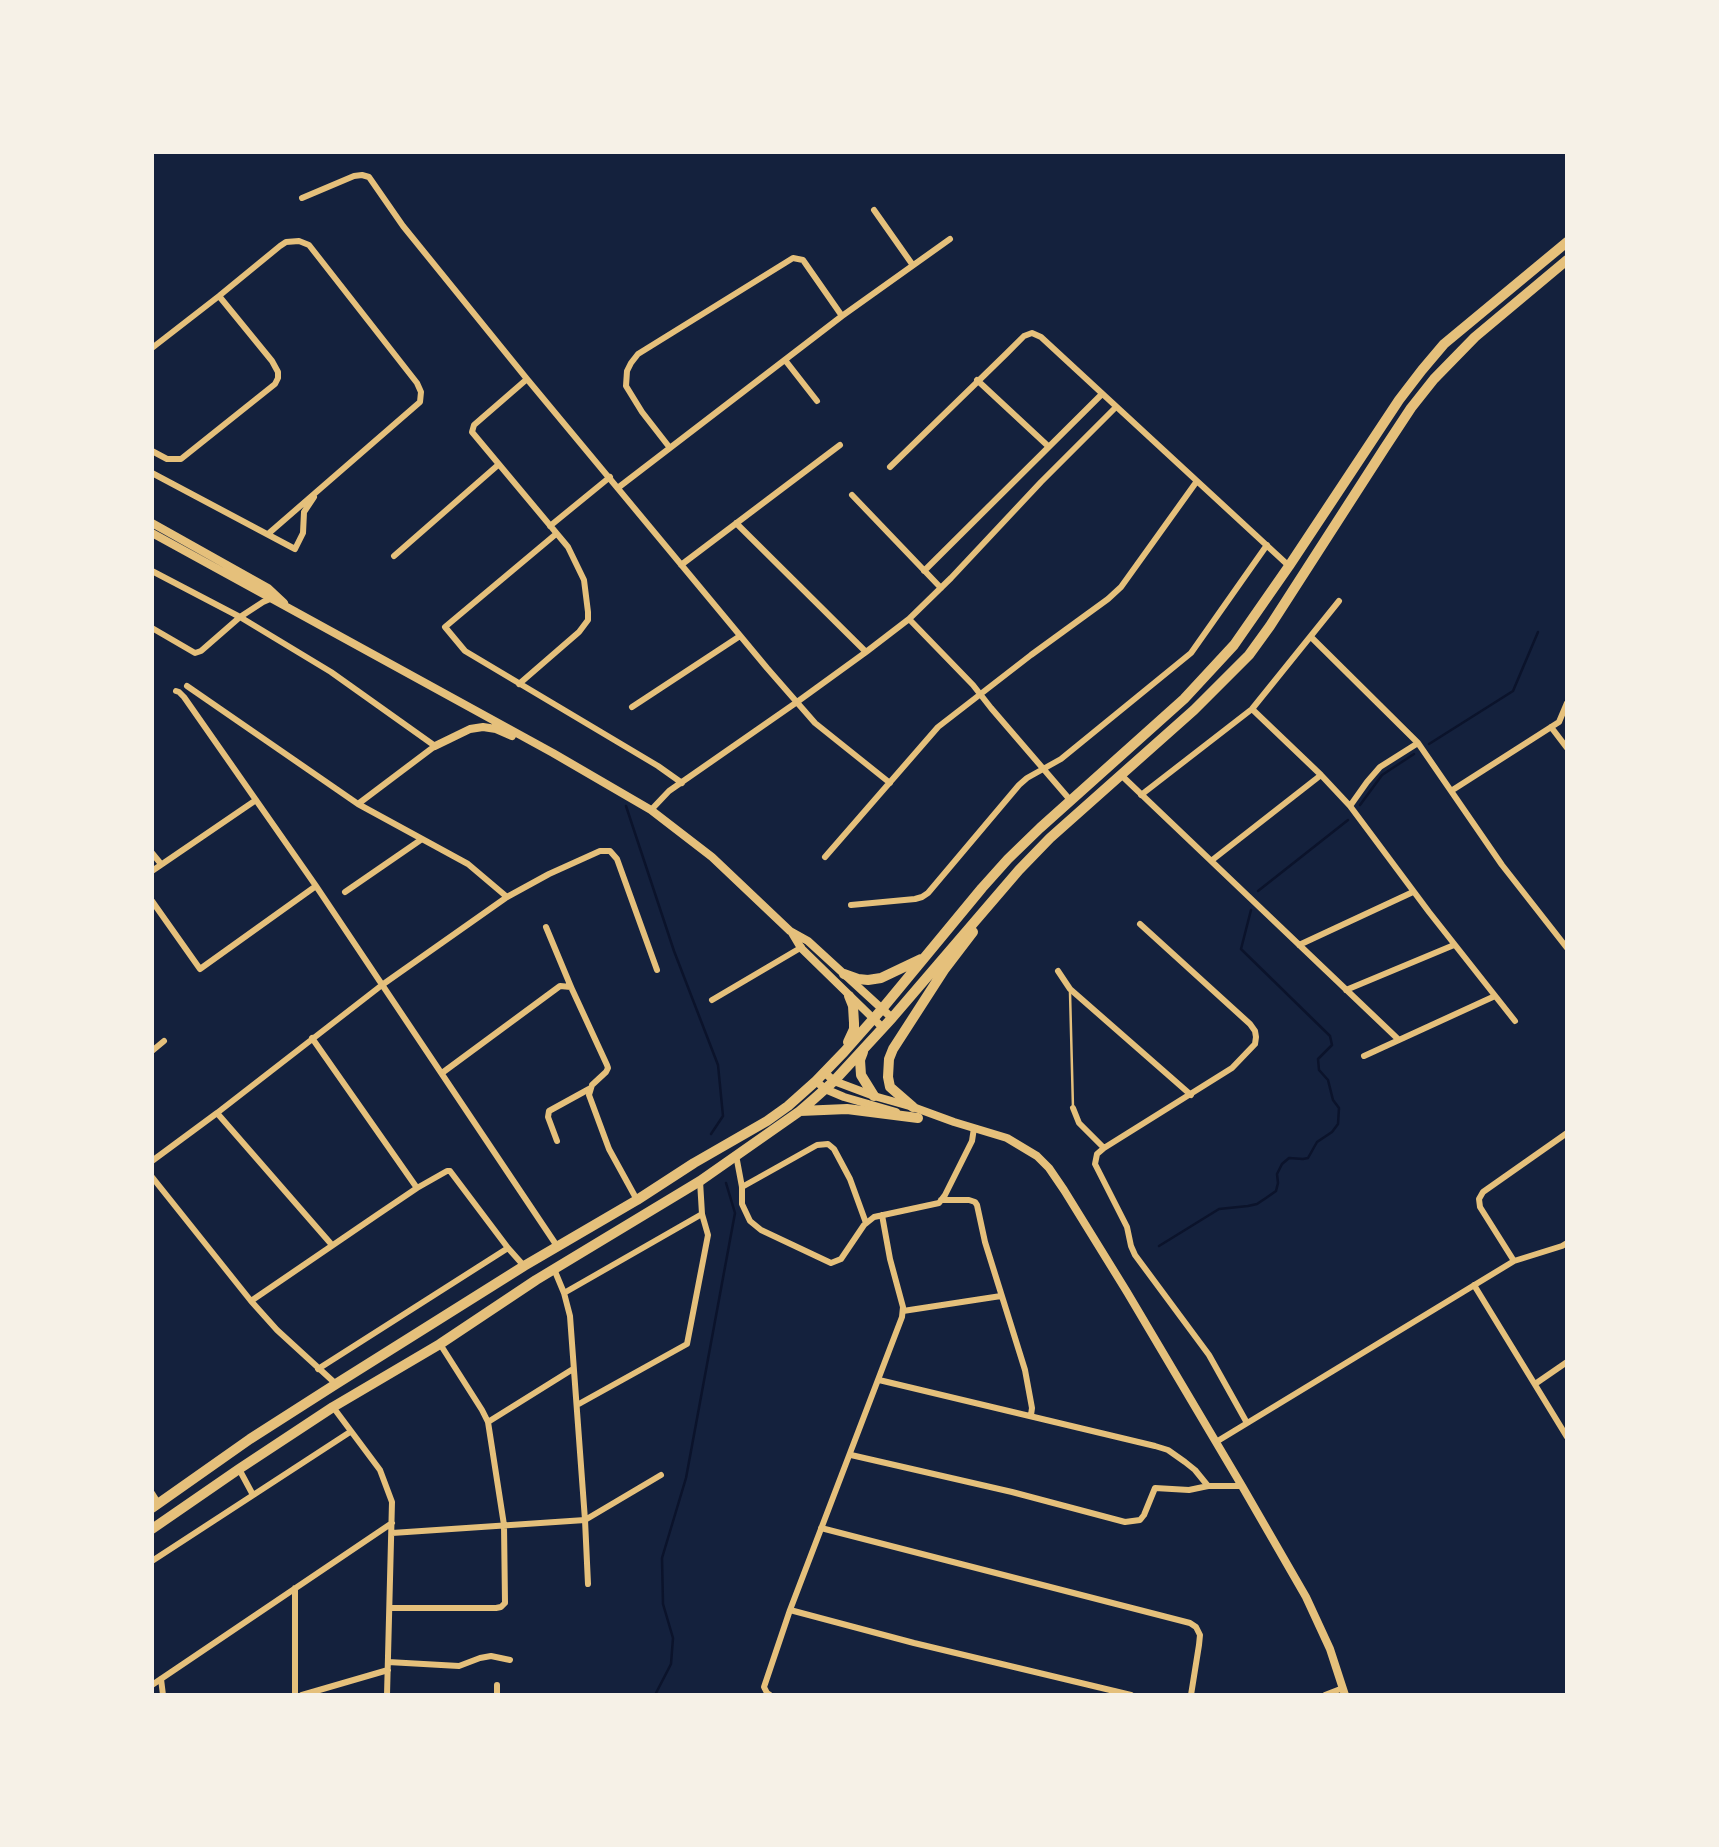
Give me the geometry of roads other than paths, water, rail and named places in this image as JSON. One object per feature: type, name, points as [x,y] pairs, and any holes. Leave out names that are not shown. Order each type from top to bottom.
[{"type":"highway","points":[[156,1506],[250,1439],[336,1384],[524,1266],[766,1121],[816,1081],[882,1009],[1008,859],[1163,718],[1234,645],[1370,441],[1444,344],[1567,242]]},
{"type":"highway","points":[[152,1529],[333,1407],[440,1344],[554,1269],[700,1181],[800,1111],[834,1081],[1050,838],[1194,710],[1248,655],[1270,626],[1411,408],[1434,379],[1475,337],[1567,260]]},
{"type":"highway","points":[[913,1107],[890,1087],[887,1068],[894,1049],[944,970],[1019,870]]},
{"type":"highway","points":[[844,974],[858,979],[881,978],[928,955]]},
{"type":"highway","points":[[844,1052],[853,1029],[854,1015],[849,996]]},
{"type":"highway","points":[[864,1048],[860,1060],[860,1075],[874,1096]]},
{"type":"highway","points":[[800,1111],[848,1109],[918,1118]]},
{"type":"main road","points":[[152,523],[268,588],[289,607]]},
{"type":"main road","points":[[152,533],[553,753],[651,810],[712,857],[790,931],[801,948],[883,1028]]},
{"type":"main road","points":[[435,746],[470,729],[483,727],[496,729],[553,753]]},
{"type":"main road","points":[[790,931],[808,941],[892,1018]]},
{"type":"main road","points":[[824,1072],[834,1081],[874,1096],[1007,1138],[1037,1156],[1049,1168],[1127,1292],[1306,1597],[1330,1649],[1344,1692]]},
{"type":"main road","points":[[816,1081],[825,1089],[844,1097],[918,1118],[954,1122]]},
{"type":"street","points":[[302,198],[355,176],[369,177],[403,226],[740,636],[815,723],[890,783]]},
{"type":"street","points":[[874,210],[912,264]]},
{"type":"street","points":[[619,487],[842,316],[950,239]]},
{"type":"street","points":[[152,348],[280,246],[293,241],[305,242],[414,378],[420,388],[420,402],[268,534]]},
{"type":"street","points":[[670,449],[626,386],[627,372],[638,354],[791,258],[803,260],[842,316]]},
{"type":"street","points":[[152,451],[167,458],[181,459],[275,384],[278,378],[272,361],[219,296]]},
{"type":"street","points":[[890,467],[977,380],[1024,336],[1032,333],[1041,337],[1289,566]]},
{"type":"street","points":[[785,360],[817,401]]},
{"type":"street","points":[[519,684],[579,632],[588,620],[584,580],[568,547],[474,436],[474,425],[527,379]]},
{"type":"street","points":[[977,380],[1048,446]]},
{"type":"street","points":[[924,571],[1102,394]]},
{"type":"street","points":[[651,810],[669,791],[797,702],[909,619],[1116,407]]},
{"type":"street","points":[[681,565],[840,445]]},
{"type":"street","points":[[394,556],[498,465]]},
{"type":"street","points":[[152,473],[295,549],[303,533],[304,512],[315,495]]},
{"type":"street","points":[[550,526],[610,477]]},
{"type":"street","points":[[825,857],[938,727],[1108,600],[1121,587],[1197,481]]},
{"type":"street","points":[[852,495],[941,588]]},
{"type":"street","points":[[736,523],[866,652]]},
{"type":"street","points":[[556,534],[445,627],[465,651],[682,783]]},
{"type":"street","points":[[851,905],[922,897],[1019,785],[1061,759],[1191,653],[1267,545]]},
{"type":"street","points":[[152,570],[240,617],[331,672],[435,746],[358,804]]},
{"type":"street","points":[[152,628],[195,653],[201,651],[240,617],[270,600]]},
{"type":"street","points":[[1141,795],[1252,709],[1339,601]]},
{"type":"street","points":[[909,619],[973,685],[1071,801]]},
{"type":"street","points":[[632,707],[740,636]]},
{"type":"street","points":[[1311,637],[1418,743],[1502,865],[1566,944]]},
{"type":"street","points":[[187,686],[358,804],[468,864],[507,897]]},
{"type":"street","points":[[176,691],[184,697],[316,886],[557,1246]]},
{"type":"street","points":[[1451,791],[1559,722],[1567,703]]},
{"type":"street","points":[[1252,709],[1350,806],[1413,892],[1515,1021]]},
{"type":"street","points":[[1551,727],[1567,748]]},
{"type":"street","points":[[1350,806],[1380,768],[1418,743]]},
{"type":"street","points":[[1121,775],[1399,1040]]},
{"type":"street","points":[[1211,861],[1321,775]]},
{"type":"street","points":[[152,871],[256,800]]},
{"type":"street","points":[[345,892],[422,839]]},
{"type":"street","points":[[152,1161],[382,985],[507,897],[600,851],[610,852],[617,859],[657,970]]},
{"type":"street","points":[[152,853],[161,864]]},
{"type":"street","points":[[152,901],[200,969],[316,886]]},
{"type":"street","points":[[1299,945],[1413,892]]},
{"type":"street","points":[[1140,924],[1250,1024],[1255,1031],[1255,1044],[1239,1062],[1104,1148],[1097,1154],[1095,1164],[1127,1227],[1135,1255],[1209,1355],[1247,1423]]},
{"type":"street","points":[[546,927],[608,1068],[589,1089],[549,1111],[548,1117],[557,1141]]},
{"type":"street","points":[[712,1000],[801,948],[808,941]]},
{"type":"street","points":[[1346,990],[1454,945]]},
{"type":"street","points":[[1058,971],[1070,989],[1191,1095]]},
{"type":"street","points":[[442,1073],[560,986],[571,987]]},
{"type":"street","points":[[1364,1056],[1495,996]]},
{"type":"street","points":[[312,1038],[417,1188]]},
{"type":"street","points":[[152,1051],[164,1041]]},
{"type":"street","points":[[589,1089],[609,1149],[637,1200]]},
{"type":"street","points":[[1073,1108],[1079,1123],[1104,1148]]},
{"type":"street","points":[[217,1113],[332,1245]]},
{"type":"street","points":[[736,1154],[742,1204],[753,1225],[826,1262],[835,1263],[841,1259],[866,1223],[874,1217],[936,1204],[941,1200],[972,1141],[974,1128]]},
{"type":"street","points":[[1514,1261],[1480,1207],[1479,1199],[1483,1192],[1567,1133]]},
{"type":"street","points":[[742,1187],[817,1145],[828,1144],[834,1149],[850,1178],[866,1223]]},
{"type":"street","points":[[251,1301],[417,1188],[450,1171],[524,1266]]},
{"type":"street","points":[[152,1177],[251,1301],[277,1330],[336,1384]]},
{"type":"street","points":[[577,1405],[687,1344],[708,1235],[702,1214],[700,1181]]},
{"type":"street","points":[[941,1200],[969,1200],[977,1205],[985,1242],[1025,1370],[1031,1415]]},
{"type":"street","points":[[564,1293],[702,1214]]},
{"type":"street","points":[[770,1695],[764,1687],[790,1610],[902,1318],[882,1215]]},
{"type":"street","points":[[1216,1442],[1514,1261],[1567,1243]]},
{"type":"street","points":[[318,1369],[508,1248]]},
{"type":"street","points":[[554,1269],[570,1316],[588,1584]]},
{"type":"street","points":[[1474,1284],[1567,1437]]},
{"type":"street","points":[[902,1311],[1001,1296]]},
{"type":"street","points":[[390,1608],[501,1607],[505,1603],[504,1525],[488,1422],[440,1344]]},
{"type":"street","points":[[1535,1384],[1567,1362]]},
{"type":"street","points":[[488,1422],[573,1368]]},
{"type":"street","points":[[879,1380],[1168,1450],[1195,1471],[1208,1486]]},
{"type":"street","points":[[333,1407],[380,1469],[393,1503],[387,1695]]},
{"type":"street","points":[[152,1562],[350,1432]]},
{"type":"street","points":[[850,1455],[1012,1492],[1125,1522],[1140,1520],[1155,1488],[1189,1490],[1208,1486],[1242,1486]]},
{"type":"street","points":[[239,1469],[253,1495]]},
{"type":"street","points":[[392,1533],[585,1520],[661,1475]]},
{"type":"street","points":[[152,1493],[156,1506]]},
{"type":"street","points":[[152,1685],[392,1522]]},
{"type":"street","points":[[821,1528],[1190,1623],[1200,1634],[1191,1695]]},
{"type":"street","points":[[295,1588],[295,1695]]},
{"type":"street","points":[[790,1610],[1109,1692],[1131,1695]]},
{"type":"street","points":[[302,1695],[388,1666],[459,1666],[491,1656],[510,1660]]},
{"type":"street","points":[[161,1679],[163,1695]]},
{"type":"street","points":[[497,1685],[497,1695]]},
{"type":"street","points":[[1325,1695],[1344,1692]]},
{"type":"lane","points":[[1070,989],[1073,1108]]},
{"type":"waterway","points":[[1429,744],[1513,691],[1538,632]]},
{"type":"waterway","points":[[1360,805],[1382,775],[1414,754]]},
{"type":"waterway","points":[[626,806],[674,951],[718,1065],[723,1116],[711,1134]]},
{"type":"waterway","points":[[1258,891],[1348,820]]},
{"type":"waterway","points":[[1159,1246],[1219,1209],[1257,1204],[1266,1198],[1276,1191],[1277,1174],[1282,1164],[1289,1158],[1308,1158],[1317,1142],[1332,1132],[1338,1124],[1339,1108],[1333,1100],[1328,1080],[1319,1070],[1318,1059],[1332,1045],[1330,1036],[1241,949],[1251,910]]},
{"type":"waterway","points":[[655,1695],[671,1664],[673,1638],[663,1604],[662,1558],[686,1478],[735,1213],[726,1183]]}]
